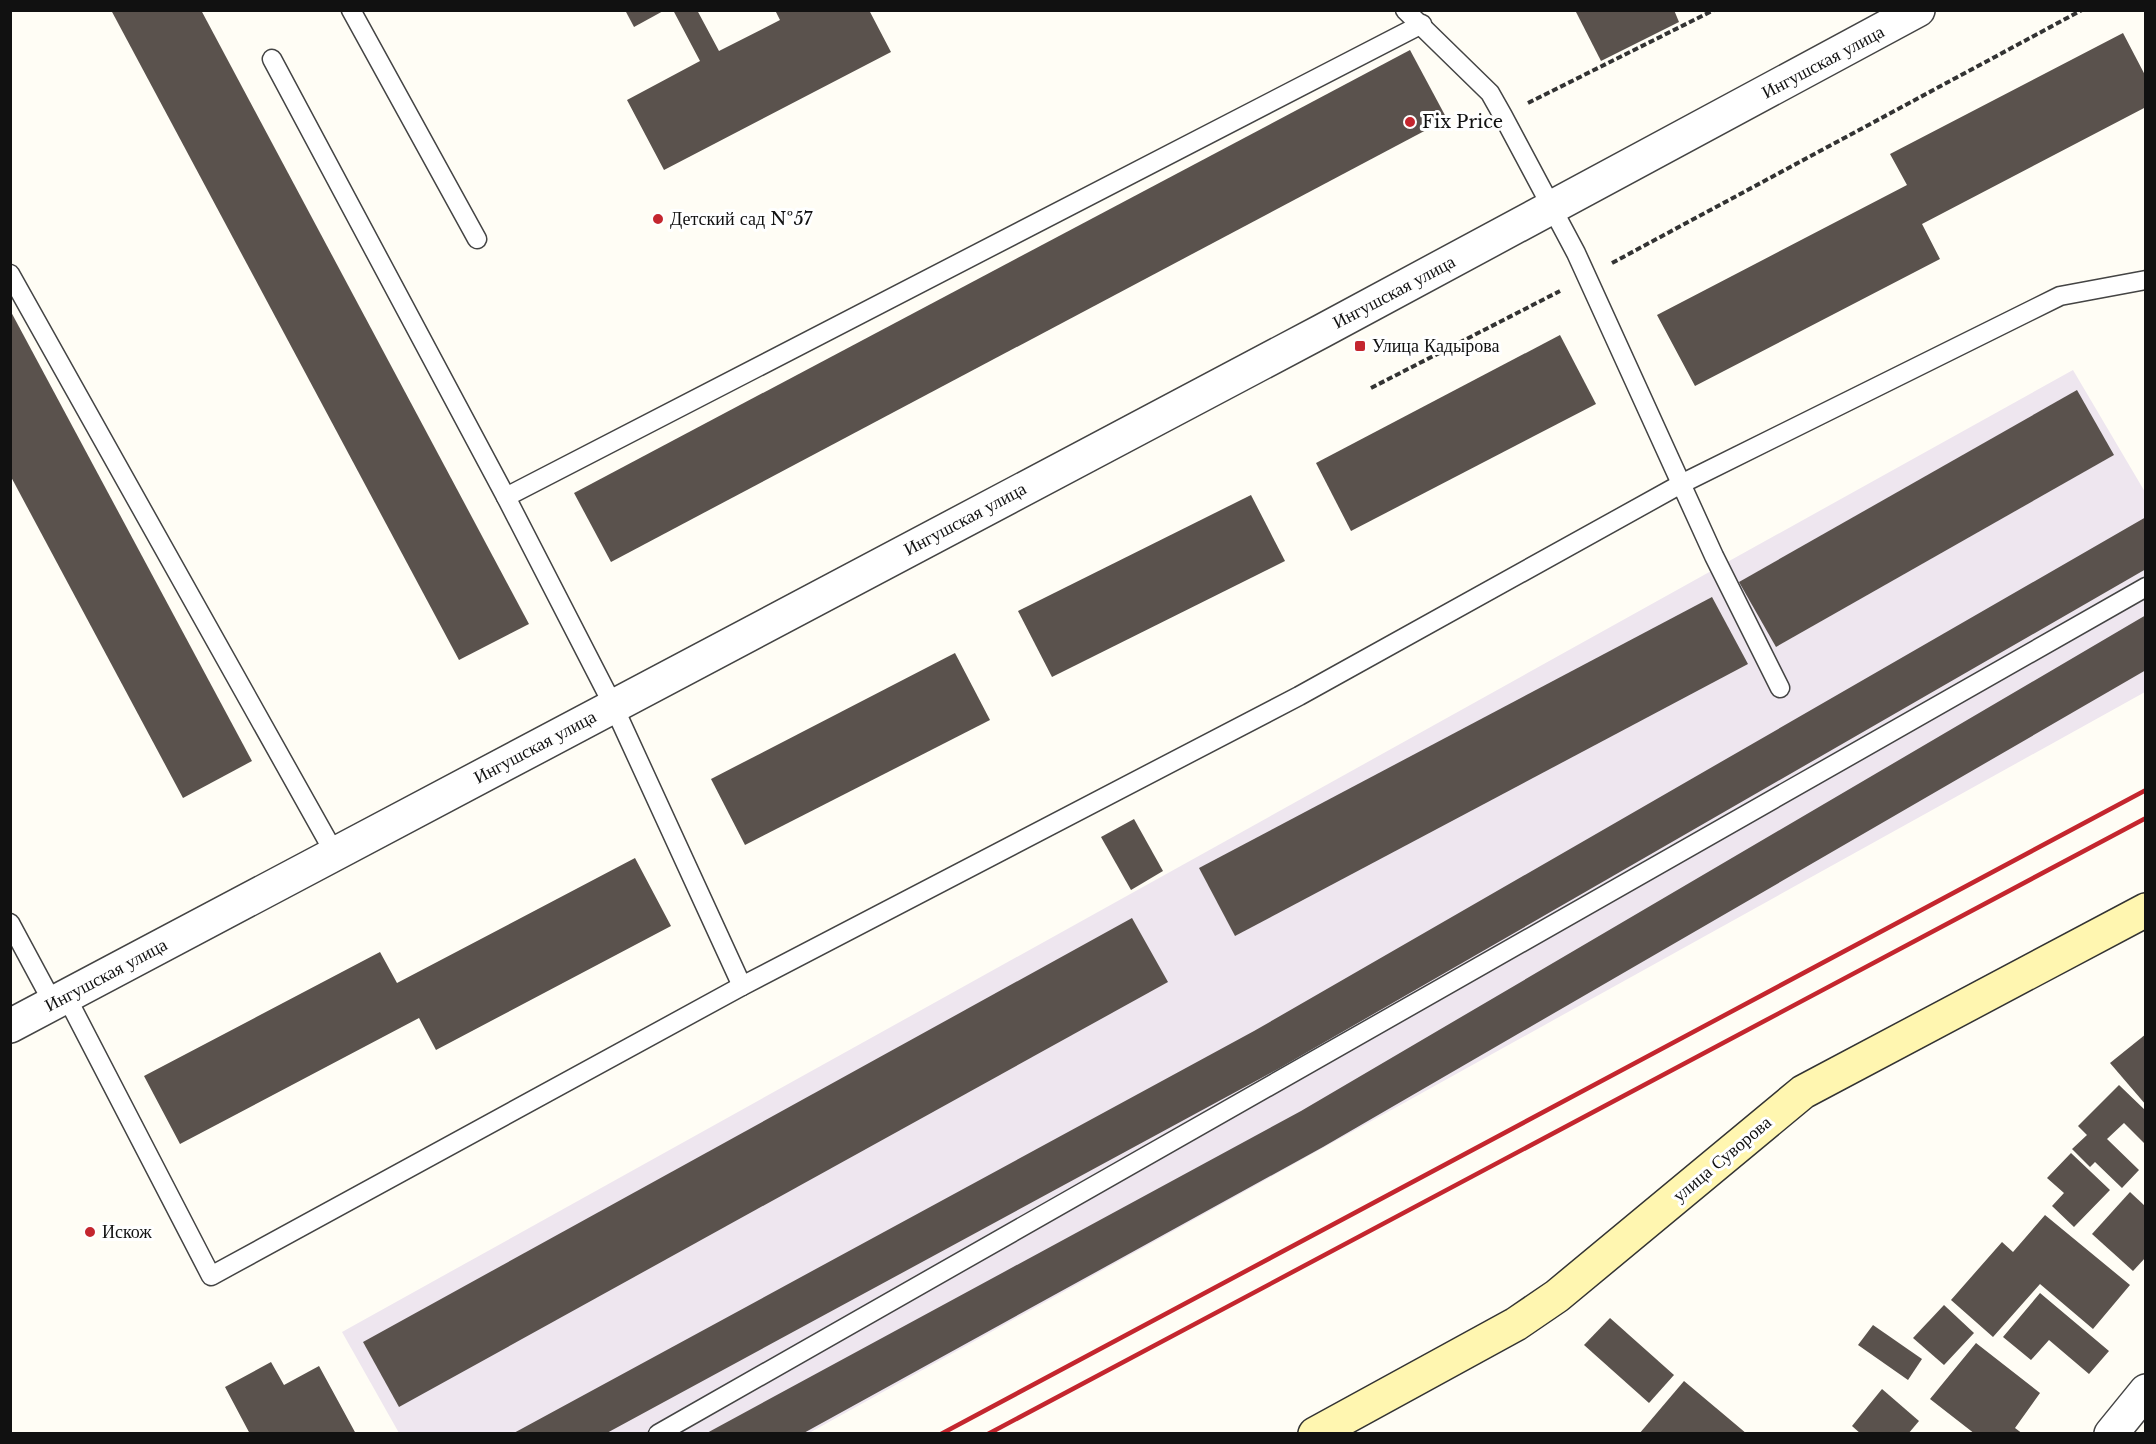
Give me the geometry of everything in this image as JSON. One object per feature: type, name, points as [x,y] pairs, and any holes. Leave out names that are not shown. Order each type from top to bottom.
[{"type":"main road","name":"улица Суворова","points":[[1315,1434],[1516,1324],[1557,1296],[1803,1092],[2145,910]]},
{"type":"street","name":"Ингушская улица","points":[[10,1026],[1550,208],[1918,10]]},
{"type":"lane","points":[[351,10],[477,238]]},
{"type":"lane","points":[[1405,10],[1422,24],[1490,93],[1503,116],[1587,277],[1681,484],[1780,688]]},
{"type":"lane","points":[[506,497],[1422,24]]},
{"type":"lane","points":[[272,59],[506,497],[613,705],[742,986]]},
{"type":"lane","points":[[10,274],[335,854]]},
{"type":"lane","points":[[10,923],[59,1000],[211,1276],[742,986],[1299,696],[1681,484],[2060,296],[2145,280]]},
{"type":"lane","points":[[658,1434],[2145,587]]},
{"type":"path","points":[[1503,116],[1714,10]]},
{"type":"path","points":[[1371,388],[1587,277],[2082,10]]},
{"type":"shaded area","points":[[2073,370],[2145,492],[2145,692],[809,1433],[399,1433],[342,1332]]},
{"type":"building","points":[[111,10],[201,10],[529,624],[459,660]]},
{"type":"building","points":[[625,10],[665,10],[634,27]]},
{"type":"building","points":[[673,10],[697,10],[719,51],[780,20],[775,10],[869,10],[891,52],[664,170],[627,100],[700,61]]},
{"type":"building","points":[[1575,10],[1674,10],[1679,22],[1601,61]]},
{"type":"building","points":[[2123,33],[2146,77],[2146,107],[1922,224],[1940,259],[1695,386],[1657,315],[1907,185],[1890,154]]},
{"type":"building","points":[[1410,50],[1447,119],[611,562],[574,493]]},
{"type":"building","points":[[10,310],[252,761],[183,798],[10,475]]},
{"type":"building","points":[[1560,335],[1596,404],[1351,531],[1316,463]]},
{"type":"building","points":[[2077,390],[2114,455],[1776,647],[1739,582]]},
{"type":"building","points":[[1251,495],[1285,561],[1052,677],[1018,611]]},
{"type":"building","points":[[2146,517],[2146,569],[1278,1069],[605,1434],[512,1434],[1254,1031]]},
{"type":"building","points":[[1712,597],[1748,664],[1235,936],[1199,868]]},
{"type":"building","points":[[2146,615],[2146,670],[1323,1147],[802,1434],[705,1434],[1301,1111]]},
{"type":"building","points":[[955,653],[990,720],[745,845],[711,779]]},
{"type":"building","points":[[1134,819],[1163,871],[1131,890],[1101,837]]},
{"type":"building","points":[[635,858],[671,926],[436,1050],[419,1018],[180,1144],[144,1076],[380,952],[397,983]]},
{"type":"building","points":[[1132,918],[1168,982],[399,1407],[363,1342]]},
{"type":"building","points":[[2146,1034],[2146,1105],[2110,1063]]},
{"type":"building","points":[[2119,1085],[2146,1111],[2146,1145],[2124,1123],[2107,1139],[2139,1170],[2122,1188],[2095,1162],[2090,1167],[2072,1149],[2087,1135],[2078,1126]]},
{"type":"building","points":[[2071,1153],[2110,1190],[2074,1227],[2052,1206],[2064,1193],[2047,1178]]},
{"type":"building","points":[[2130,1192],[2146,1207],[2146,1257],[2133,1271],[2092,1234]]},
{"type":"building","points":[[2045,1215],[2130,1285],[2093,1329],[2040,1284],[1993,1337],[1951,1300],[2002,1242],[2013,1252]]},
{"type":"building","points":[[2040,1293],[2109,1351],[2089,1374],[2049,1340],[2031,1360],[2003,1337]]},
{"type":"building","points":[[1944,1305],[1974,1333],[1944,1365],[1913,1338]]},
{"type":"building","points":[[1610,1318],[1674,1375],[1649,1403],[1584,1345]]},
{"type":"building","points":[[1873,1325],[1922,1359],[1908,1380],[1858,1345]]},
{"type":"building","points":[[1976,1343],[2040,1393],[2015,1428],[2023,1434],[1975,1434],[1930,1399]]},
{"type":"building","points":[[271,1362],[284,1385],[319,1366],[356,1434],[250,1434],[225,1387]]},
{"type":"building","points":[[1684,1381],[1747,1434],[1639,1434]]},
{"type":"building","points":[[1882,1389],[1919,1421],[1908,1434],[1861,1434],[1852,1426]]},
{"type":"railway","points":[[941,1434],[2146,790]]},
{"type":"railway","points":[[988,1434],[2146,818]]},
{"type":"place","name":"Fix Price","points":[[1410,122]]},
{"type":"place","name":"Детский сад №57","points":[[658,219]]},
{"type":"place","name":"Улица Кадырова","points":[[1360,346]]},
{"type":"place","name":"Искож","points":[[90,1232]]}]
